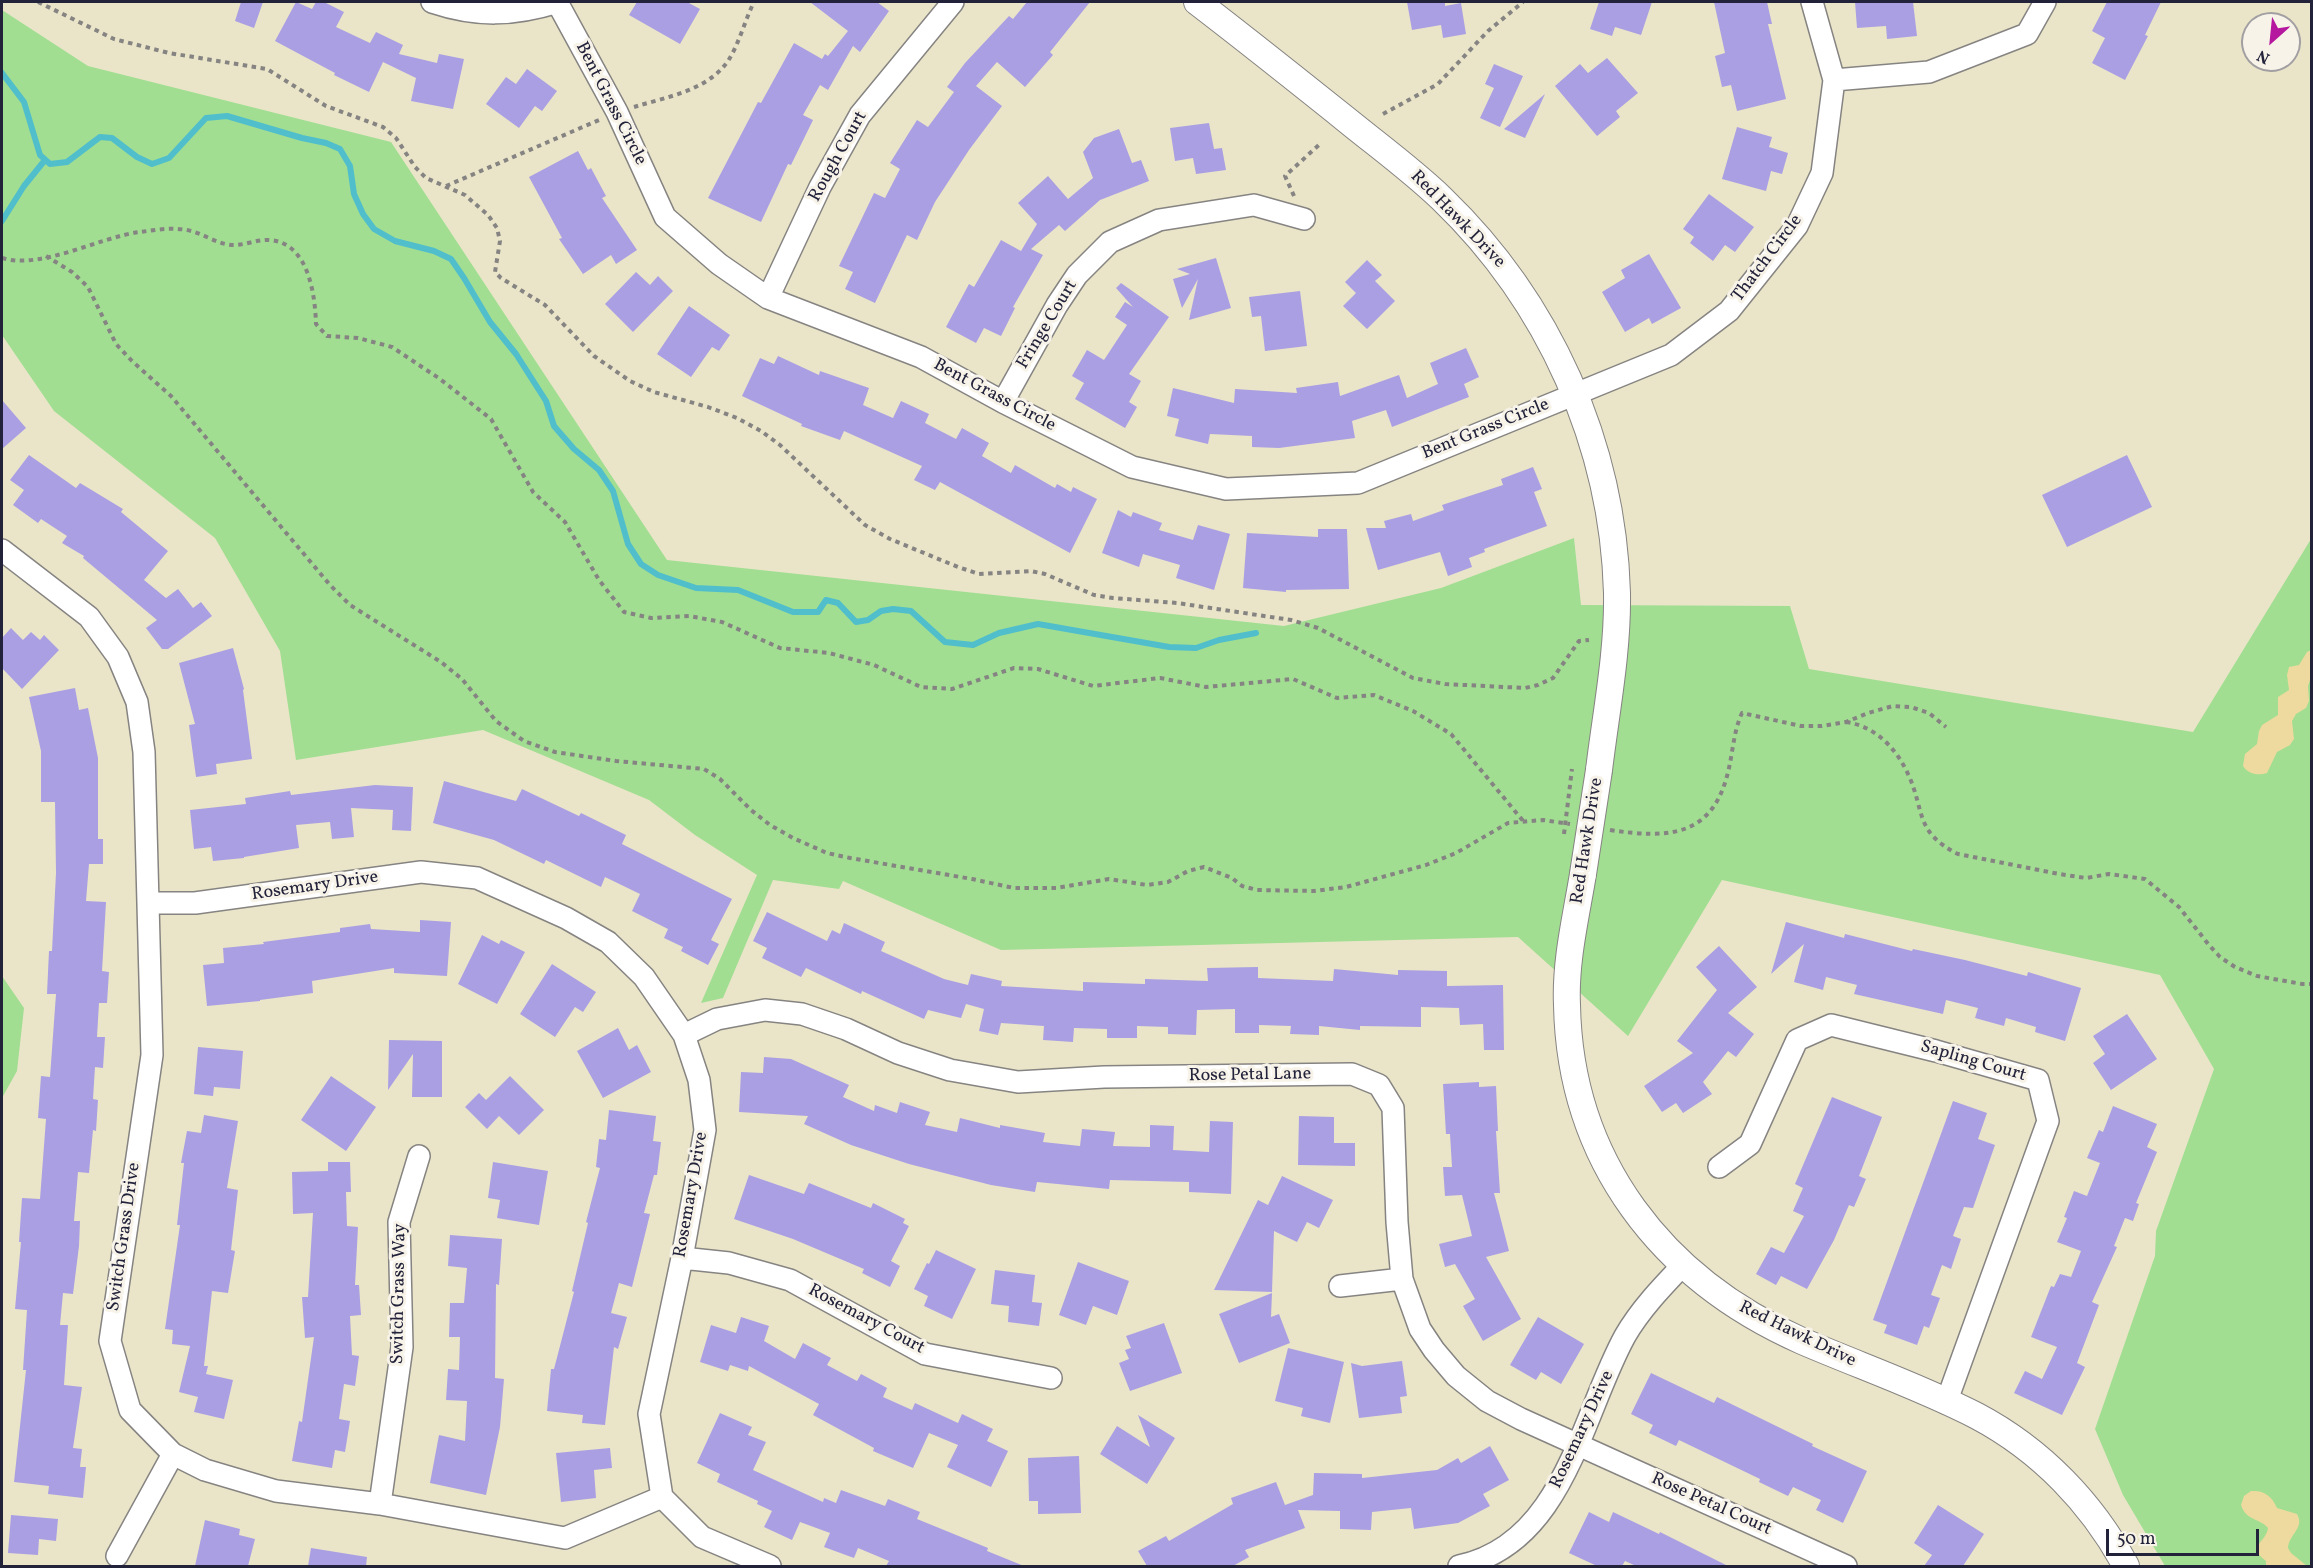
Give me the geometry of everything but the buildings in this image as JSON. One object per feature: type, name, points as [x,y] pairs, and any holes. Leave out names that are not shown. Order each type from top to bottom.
[{"type":"street","points":[[432,2],[459,10],[507,14],[557,2]]},
{"type":"street","name":"Bent Grass Circle","points":[[557,2],[617,112],[665,217],[719,264],[768,298],[921,357],[1003,402],[1132,467],[1226,489],[1358,483],[1576,394]]},
{"type":"street","name":"Rough Court","points":[[768,298],[820,186],[860,115],[953,2]]},
{"type":"street","name":"Red Hawk Drive","points":[[1197,2],[1405,166],[1442,198],[1505,269],[1533,309],[1576,394],[1600,473],[1614,540],[1617,594],[1599,770],[1568,969],[1566,1003],[1571,1052],[1579,1094],[1600,1150],[1625,1198],[1651,1232],[1682,1266],[1736,1306],[1772,1326],[1977,1416],[2009,1436],[2052,1469],[2084,1504],[2108,1535],[2126,1566]]},
{"type":"street","name":"Thatch Circle","points":[[1576,394],[1671,355],[1729,311],[1797,226],[1822,173],[1834,80],[1812,2]]},
{"type":"street","points":[[1834,80],[1929,72],[2027,34],[2045,2]]},
{"type":"street","name":"Fringe Court","points":[[1003,402],[1057,305],[1077,275],[1110,242],[1159,220],[1254,205],[1304,219]]},
{"type":"street","name":"Switch Grass Drive","points":[[3,554],[89,617],[118,657],[137,702],[144,752],[152,1055],[110,1341],[130,1410],[173,1454],[205,1470],[276,1491],[380,1504],[565,1538],[662,1497]]},
{"type":"street","name":"Rosemary Drive","points":[[148,903],[195,903],[421,872],[477,878],[566,918],[608,942],[644,977],[684,1035],[699,1080],[705,1130],[682,1258],[649,1414],[662,1497]]},
{"type":"street","name":"Rose Petal Lane","points":[[684,1035],[717,1018],[765,1010],[802,1014],[846,1029],[898,1053],[950,1070],[1018,1082],[1104,1077],[1352,1074],[1379,1085],[1394,1108],[1397,1221],[1402,1279],[1420,1329],[1456,1376],[1487,1401],[1577,1445]]},
{"type":"street","name":"Sapling Court","points":[[1719,1167],[1750,1144],[1797,1040],[1831,1025],[1936,1051],[2038,1080],[2048,1121],[1946,1403]]},
{"type":"street","name":"Switch Grass Way","points":[[380,1504],[402,1347],[399,1222],[419,1156]]},
{"type":"street","name":"Rosemary Court","points":[[682,1258],[729,1263],[790,1280],[925,1354],[1051,1378]]},
{"type":"street","name":"Rosemary Drive","points":[[1459,1566],[1472,1564],[1500,1550],[1525,1531],[1556,1489],[1625,1337],[1643,1310],[1682,1266]]},
{"type":"street","points":[[1340,1286],[1402,1279]]},
{"type":"street","name":"Rose Petal Court","points":[[1577,1445],[1846,1566]]},
{"type":"street","points":[[117,1556],[173,1454]]},
{"type":"street","points":[[662,1497],[702,1537],[770,1566]]},
{"type":"path","points":[[38,2],[114,39],[169,53],[267,69],[326,106],[383,127],[396,138],[415,167],[426,178],[465,195],[488,215],[497,228],[500,241],[495,272],[545,305],[594,356],[630,381],[654,392],[708,407],[737,418],[761,431],[780,444],[865,525],[890,539],[958,567],[979,574],[1031,571],[1045,574],[1094,595],[1177,603],[1291,620],[1318,628],[1413,678],[1445,684],[1525,688],[1538,685],[1553,678],[1579,641],[1589,640]]},
{"type":"path","points":[[445,186],[617,112],[698,87],[719,72],[729,59],[754,2]]},
{"type":"path","points":[[1383,114],[1438,84],[1488,31],[1523,2]]},
{"type":"path","points":[[1304,219],[1285,176],[1321,143]]},
{"type":"path","points":[[2,258],[24,261],[90,246],[137,232],[166,229],[187,230],[232,245],[268,240],[283,242],[293,248],[304,264],[315,308],[316,324],[327,336],[358,338],[392,347],[440,379],[491,419],[533,492],[565,522],[599,580],[624,612],[651,618],[689,616],[722,622],[780,648],[829,653],[874,665],[921,687],[951,689],[1014,668],[1038,669],[1093,686],[1160,678],[1206,687],[1293,680],[1337,698],[1374,695],[1413,711],[1450,734],[1524,822]]},
{"type":"path","points":[[46,256],[72,272],[88,287],[117,344],[132,361],[171,396],[330,585],[350,604],[441,662],[462,679],[496,721],[524,741],[555,752],[585,757],[704,769],[720,779],[751,810],[770,825],[827,853],[1014,888],[1056,888],[1109,879],[1147,885],[1168,882],[1188,871],[1204,867],[1232,878],[1242,886],[1257,890],[1314,891],[1346,887],[1426,865],[1456,853],[1508,823],[1543,820],[1578,825]]},
{"type":"path","points":[[1600,829],[1646,836],[1673,834],[1695,824],[1711,810],[1722,792],[1742,713],[1801,726],[1822,726],[1845,722],[1893,706],[1911,707],[1929,713],[1946,727]]},
{"type":"path","points":[[1845,722],[1859,724],[1872,730],[1899,758],[1908,774],[1925,824],[1944,847],[1958,854],[2059,874],[2086,878],[2109,874],[2145,879],[2179,907],[2220,957],[2235,967],[2257,976],[2312,984]]},
{"type":"path","points":[[1564,836],[1572,769]]},
{"type":"green space","points":[[2,10],[88,66],[391,142],[667,560],[1284,626],[1441,588],[1574,538],[1581,605],[1790,606],[1809,669],[2193,732],[2311,539],[2311,1566],[2165,1566],[2123,1495],[2095,1429],[2155,1256],[2156,1231],[2214,1069],[2160,975],[1722,880],[1628,1036],[1518,937],[1001,950],[843,881],[839,889],[773,880],[723,998],[701,1003],[757,875],[695,835],[649,800],[483,730],[296,760],[280,651],[215,538],[54,411],[2,335]]},
{"type":"green space","points":[[2,976],[24,1008],[17,1071],[2,1098]]},
{"type":"sand","points":[[2311,650],[2309,701],[2306,708],[2296,714],[2292,721],[2294,739],[2290,745],[2277,752],[2267,773],[2250,773],[2243,766],[2245,754],[2257,744],[2262,725],[2278,715],[2278,697],[2289,690],[2287,675],[2289,667],[2299,665],[2307,652]]},
{"type":"sand","points":[[2251,1491],[2264,1493],[2273,1500],[2277,1508],[2297,1514],[2298,1527],[2288,1548],[2307,1566],[2266,1566],[2266,1561],[2260,1556],[2257,1548],[2268,1528],[2246,1514],[2241,1505],[2244,1496]]},
{"type":"waterway","points":[[2,73],[24,102],[40,155],[50,164],[67,162],[100,137],[112,138],[137,157],[152,164],[169,158],[206,118],[227,116],[326,143],[340,149],[350,166],[354,194],[363,214],[374,229],[395,241],[434,251],[451,259],[490,322],[516,354],[546,401],[554,426],[574,449],[599,470],[613,491],[628,544],[641,564],[658,575],[696,588],[738,590],[793,612],[818,612],[826,600],[838,603],[856,622],[868,620],[881,611],[893,609],[911,611],[945,642],[973,645],[999,633],[1038,624],[1169,647],[1196,648],[1219,640],[1256,633]]},
{"type":"waterway","points":[[2,221],[24,186],[45,160]]}]
